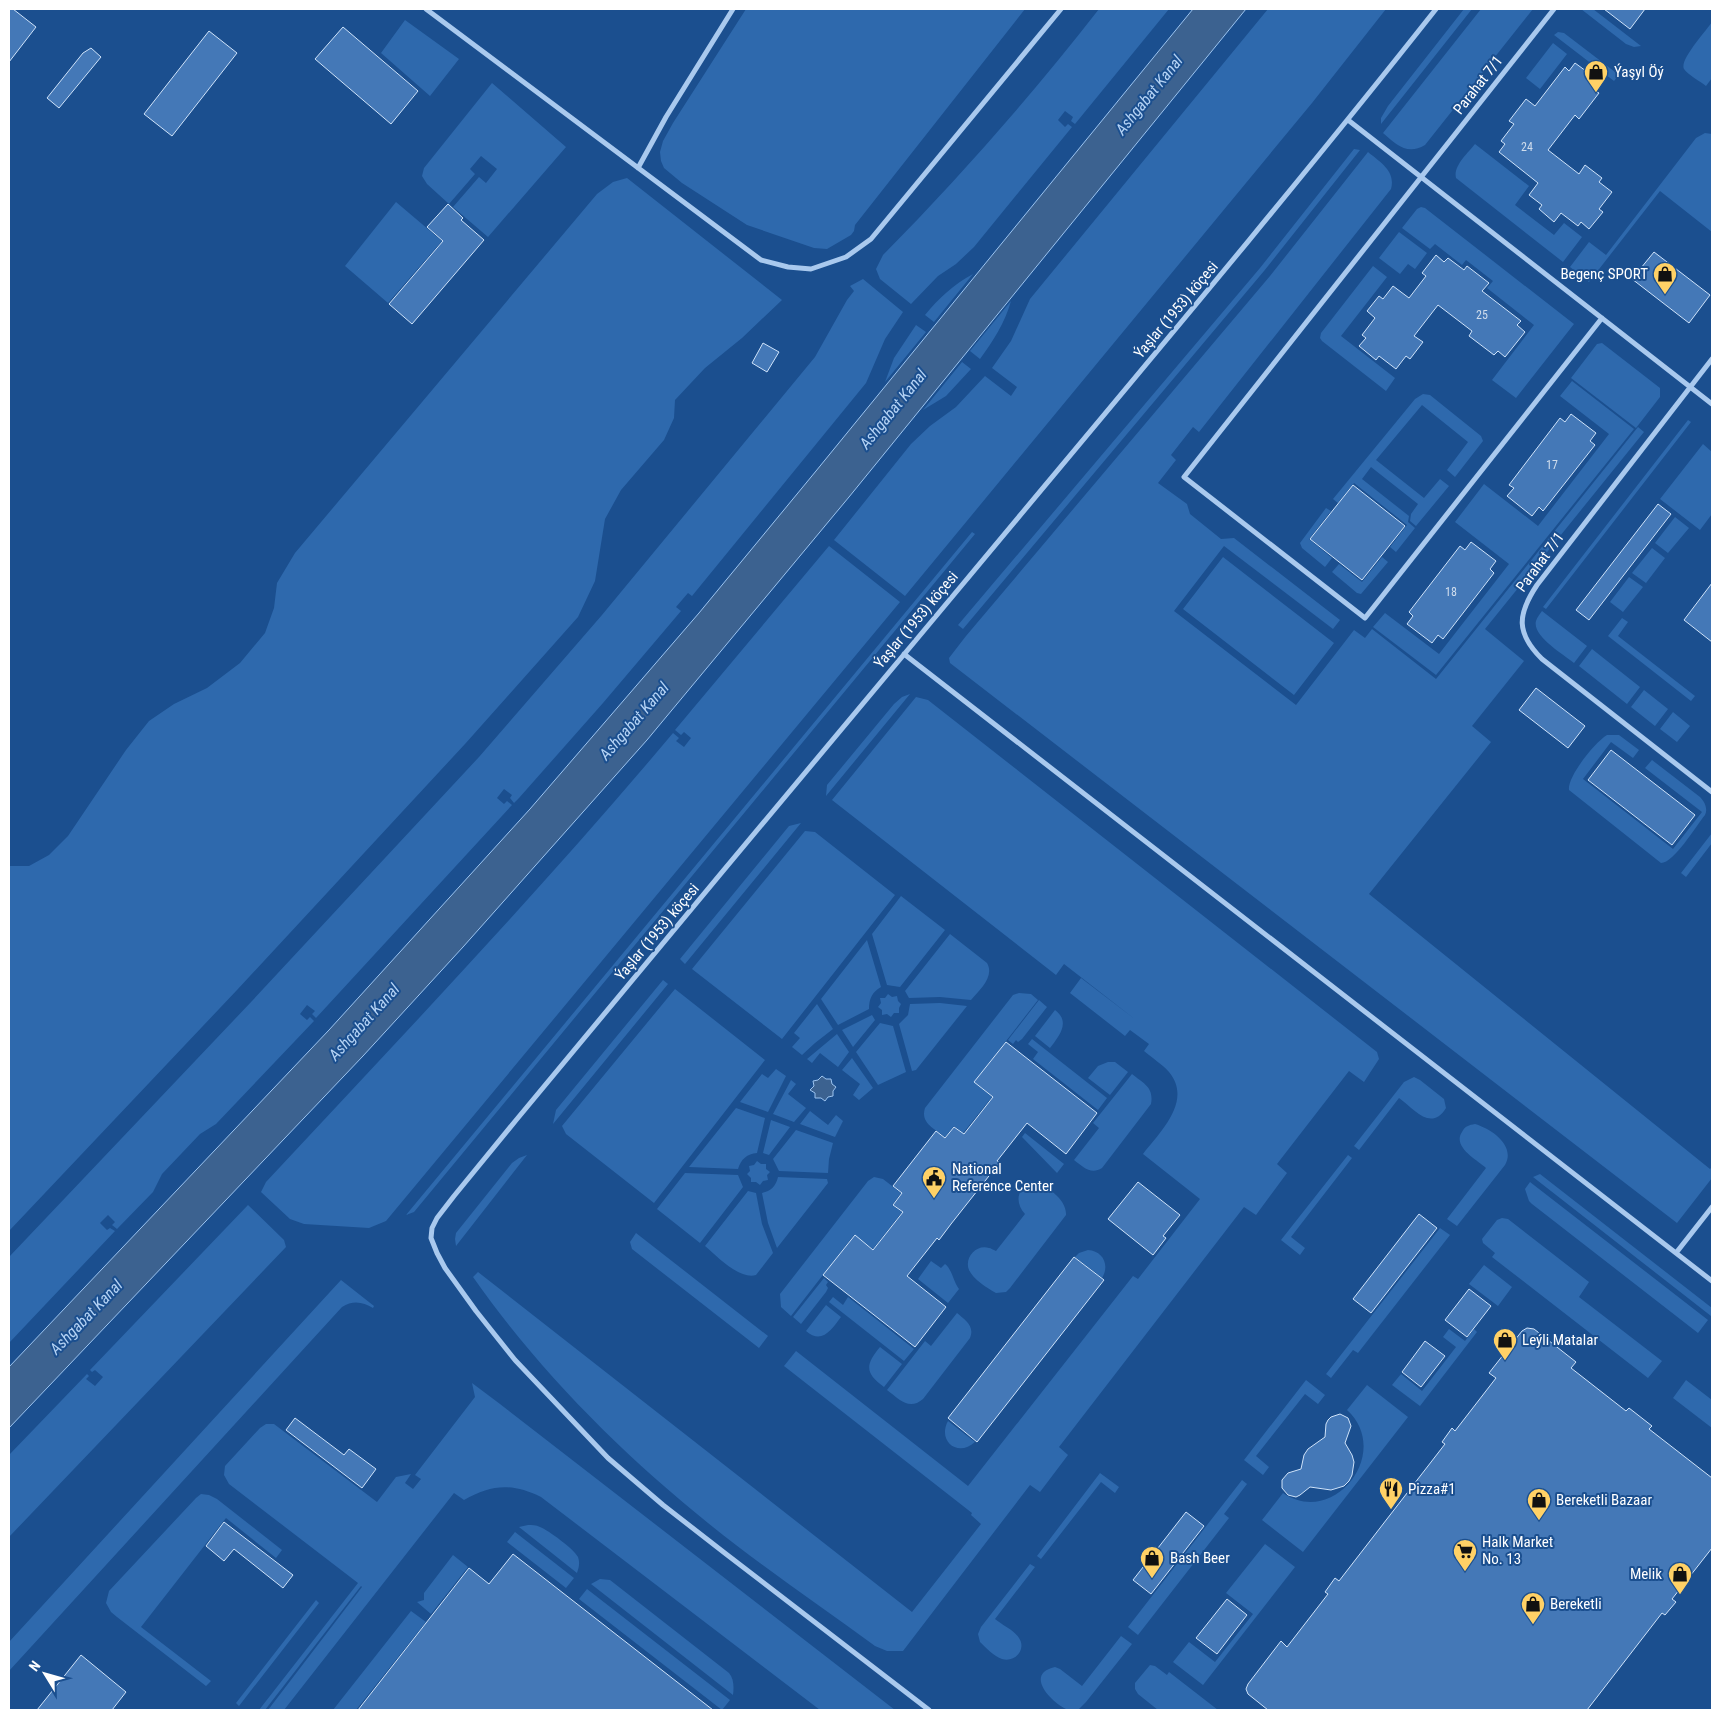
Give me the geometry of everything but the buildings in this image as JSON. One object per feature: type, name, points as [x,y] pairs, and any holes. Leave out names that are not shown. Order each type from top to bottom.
[{"type":"street","points":[[426,9],[761,260],[788,268],[812,269],[846,257],[871,239],[1061,9]]},
{"type":"street","points":[[638,168],[666,117],[733,9]]},
{"type":"street","name":"Ýaşlar (1953) köçesi","points":[[929,1710],[719,1549],[608,1458],[515,1360],[455,1283],[437,1253],[431,1238],[432,1228],[437,1218],[454,1196],[1239,254],[1436,9]]},
{"type":"street","name":"Parahat 7/1","points":[[1554,9],[1184,477],[1365,618],[1602,318]]},
{"type":"street","points":[[1348,120],[1712,404]]},
{"type":"street","name":"Parahat 7/1","points":[[1712,359],[1537,584],[1526,603],[1522,619],[1527,641],[1542,660],[1712,792]]},
{"type":"street","points":[[904,654],[1712,1281]]},
{"type":"street","points":[[1676,1253],[1712,1207]]},
{"type":"shaded area","points":[[746,9],[1025,9],[855,225],[851,235],[827,249],[814,248],[747,225],[682,183],[664,168],[661,161],[660,152],[663,141],[673,123]]},
{"type":"shaded area","points":[[1099,9],[1169,9],[1075,124],[1071,121],[1073,117],[1065,111],[1058,120],[1065,127],[1068,124],[1072,127],[974,247],[956,264],[938,276],[911,304],[880,279],[876,269],[883,255],[995,135]]},
{"type":"shaded area","points":[[1268,9],[1386,9],[1312,103],[905,596],[834,540],[911,444],[930,426],[956,407],[985,376],[1011,396],[1017,387],[992,368],[1011,341],[1030,299]]},
{"type":"shaded area","points":[[1464,9],[1472,9],[1381,124],[1381,118],[1388,106]]},
{"type":"shaded area","points":[[1481,9],[1533,9],[1425,145],[1419,148],[1407,149],[1397,145],[1383,133]]},
{"type":"shaded area","points":[[1581,9],[1593,9],[1641,46],[1634,47],[1626,44]]},
{"type":"shaded area","points":[[405,20],[459,59],[430,96],[381,53]]},
{"type":"shaded area","points":[[1712,22],[1712,78],[1706,86],[1691,76],[1684,69],[1684,65],[1689,52]]},
{"type":"shaded area","points":[[1558,32],[1564,33],[1619,75],[1614,81],[1554,35]]},
{"type":"shaded area","points":[[1553,43],[1567,54],[1540,89],[1526,78]]},
{"type":"shaded area","points":[[492,83],[566,147],[488,237],[453,207],[479,177],[486,183],[497,169],[481,156],[470,169],[475,174],[449,204],[427,184],[422,176],[424,168]]},
{"type":"shaded area","points":[[1705,133],[1712,134],[1712,232],[1660,191],[1589,282],[1570,267],[1589,242],[1606,255],[1696,138]]},
{"type":"shaded area","points":[[1475,144],[1529,186],[1515,205],[1554,235],[1564,223],[1582,237],[1563,262],[1456,178],[1459,164]]},
{"type":"shaded area","points":[[1354,149],[1360,150],[1264,271],[963,629],[958,625],[1260,268]]},
{"type":"shaded area","points":[[1368,152],[1382,163],[1389,172],[1392,183],[1391,189],[1199,432],[1193,427],[1171,455],[1176,460],[1158,483],[1187,504],[1190,514],[1221,539],[1234,538],[1340,620],[1333,629],[1224,546],[1174,611],[1296,705],[1354,630],[1365,638],[1372,629],[1436,679],[1638,427],[1644,432],[1485,629],[1524,661],[1472,726],[1491,742],[1369,894],[1710,1169],[1712,1167],[1712,1178],[1677,1223],[950,663],[949,658],[966,636],[1270,276]]},
{"type":"shaded area","points":[[627,178],[782,300],[742,338],[705,368],[675,400],[674,418],[664,440],[621,490],[605,519],[595,581],[578,617],[465,744],[237,990],[9,1231],[9,866],[29,866],[49,855],[68,836],[126,750],[149,721],[174,704],[207,688],[240,663],[265,633],[274,608],[277,583],[295,553],[597,194],[613,182]]},
{"type":"shaded area","points":[[396,202],[442,241],[388,303],[345,266]]},
{"type":"shaded area","points":[[1425,208],[1574,324],[1516,398],[1492,380],[1534,325],[1487,288],[1493,281],[1466,260],[1462,265],[1435,244],[1430,249],[1402,228],[1417,209]]},
{"type":"shaded area","points":[[1399,232],[1427,253],[1415,269],[1408,264],[1400,274],[1379,258]]},
{"type":"shaded area","points":[[1373,266],[1387,277],[1341,336],[1395,378],[1386,391],[1320,338],[1321,333]]},
{"type":"shaded area","points":[[973,274],[934,322],[925,315],[947,292]]},
{"type":"shaded area","points":[[863,279],[903,312],[885,339],[866,383],[692,596],[688,593],[676,607],[681,611],[519,798],[514,803],[510,798],[512,795],[504,789],[497,798],[504,804],[507,801],[512,805],[316,1018],[312,1014],[315,1011],[307,1005],[300,1014],[307,1020],[310,1017],[314,1021],[216,1124],[200,1134],[162,1174],[153,1192],[117,1229],[112,1225],[115,1222],[108,1215],[100,1223],[107,1230],[110,1228],[115,1231],[9,1343],[9,1257],[252,1001],[479,757],[602,615],[815,357],[854,291],[850,286]]},
{"type":"shaded area","points":[[1011,301],[998,332],[980,359],[970,351]]},
{"type":"shaded area","points":[[916,325],[926,332],[885,382],[894,358]]},
{"type":"shaded area","points":[[1602,343],[1660,388],[1660,397],[1636,428],[1571,378],[1597,344]]},
{"type":"shaded area","points":[[962,362],[971,369],[946,396],[923,410]]},
{"type":"shaded area","points":[[1572,381],[1634,429],[1436,675],[1373,627],[1385,613],[1439,654],[1509,564],[1455,522],[1484,484],[1538,526],[1609,434],[1560,396]]},
{"type":"shaded area","points":[[1423,394],[1430,395],[1481,436],[1483,441],[1455,477],[1447,470],[1468,442],[1422,405],[1376,460],[1424,498],[1440,479],[1449,486],[1416,526],[1410,521],[1411,514],[1418,504],[1371,467],[1362,479],[1409,516],[1408,522],[1415,528],[1396,552],[1390,547],[1407,525],[1354,483],[1338,503],[1333,499],[1415,399]]},
{"type":"shaded area","points":[[1688,420],[1691,422],[1546,609],[1543,607]]},
{"type":"shaded area","points":[[1703,444],[1712,452],[1712,514],[1700,530],[1660,499]]},
{"type":"shaded area","points":[[1326,508],[1331,511],[1309,539],[1332,558],[1325,567],[1302,548],[1300,543]]},
{"type":"shaded area","points":[[1675,517],[1689,528],[1668,553],[1655,543]]},
{"type":"shaded area","points":[[972,532],[975,534],[414,1212],[406,1215]]},
{"type":"shaded area","points":[[829,546],[900,602],[386,1221],[369,1228],[304,1224],[290,1219],[261,1192],[266,1182],[574,848],[673,733],[679,738],[676,741],[684,747],[691,738],[684,732],[681,735],[675,730]]},
{"type":"shaded area","points":[[1652,548],[1665,558],[1646,583],[1632,573]]},
{"type":"shaded area","points":[[1223,557],[1334,643],[1294,695],[1183,609]]},
{"type":"shaded area","points":[[1382,557],[1388,562],[1361,594],[1357,593],[1332,572],[1339,564],[1362,582]]},
{"type":"shaded area","points":[[1629,577],[1643,587],[1623,612],[1610,602]]},
{"type":"shaded area","points":[[1542,611],[1587,646],[1574,663],[1543,639],[1539,633],[1536,621]]},
{"type":"shaded area","points":[[1622,618],[1628,622],[1618,636],[1695,696],[1691,701],[1608,636]]},
{"type":"shaded area","points":[[1592,649],[1640,687],[1627,704],[1579,666]]},
{"type":"shaded area","points":[[1644,690],[1668,709],[1655,726],[1631,707]]},
{"type":"shaded area","points":[[910,694],[826,796],[827,785],[894,704],[902,697]]},
{"type":"shaded area","points":[[916,697],[928,700],[1377,1052],[1379,1059],[1364,1082],[1349,1071],[1277,1164],[1287,1173],[1256,1215],[1244,1207],[1059,1447],[1068,1455],[1040,1492],[1030,1485],[903,1651],[887,1651],[875,1646],[749,1555],[643,1468],[553,1377],[525,1345],[473,1277],[478,1272],[912,1612],[981,1524],[971,1515],[972,1513],[784,1366],[796,1351],[968,1486],[1133,1276],[1138,1279],[1200,1199],[1143,1154],[1165,1126],[1176,1105],[1175,1083],[1169,1072],[1144,1051],[1149,1044],[1130,1030],[1125,1036],[1070,993],[1081,978],[1136,1020],[1064,964],[1056,975],[832,800]]},
{"type":"shaded area","points":[[1673,712],[1690,726],[1677,742],[1660,729]]},
{"type":"shaded area","points":[[1607,735],[1619,735],[1639,750],[1633,758],[1611,742],[1583,779],[1673,849],[1702,812],[1645,768],[1652,760],[1700,797],[1705,803],[1705,815],[1678,851],[1666,861],[1661,863],[1569,790],[1572,777],[1583,760]]},
{"type":"shaded area","points":[[801,823],[685,964],[680,959],[789,826]]},
{"type":"shaded area","points":[[805,831],[815,832],[895,895],[782,1039],[692,969]]},
{"type":"shaded area","points":[[1712,833],[1712,843],[1686,877],[1681,873]]},
{"type":"shaded area","points":[[901,896],[945,930],[900,987],[887,985],[872,934]]},
{"type":"shaded area","points":[[950,934],[987,963],[989,973],[985,983],[971,1000],[940,997],[909,998],[905,991]]},
{"type":"shaded area","points":[[867,940],[881,987],[872,996],[869,1009],[838,1025],[821,999]]},
{"type":"shaded area","points":[[663,980],[668,984],[553,1124],[556,1110]]},
{"type":"shaded area","points":[[675,989],[765,1060],[654,1203],[566,1134],[562,1126]]},
{"type":"shaded area","points":[[1019,993],[1031,994],[1038,1000],[974,1082],[992,1097],[963,1133],[954,1126],[945,1137],[926,1122],[925,1108],[1013,995]]},
{"type":"shaded area","points":[[888,994],[892,997],[897,996],[901,1004],[899,1013],[894,1013],[891,1017],[887,1014],[882,1015],[882,1010],[878,1007],[881,1003],[880,998],[885,998]]},
{"type":"shaded area","points":[[1039,1000],[1047,1007],[1022,1039],[1018,1042],[1016,1040],[1013,1044],[1008,1040]]},
{"type":"shaded area","points":[[940,1003],[967,1006],[916,1070],[912,1071],[899,1024],[908,1015],[910,1004]]},
{"type":"shaded area","points":[[817,1004],[833,1029],[802,1055],[792,1047],[800,1038],[794,1033]]},
{"type":"shaded area","points":[[1055,1010],[1060,1015],[1063,1024],[1060,1034],[1050,1048],[1035,1036]]},
{"type":"shaded area","points":[[872,1015],[875,1020],[853,1047],[842,1030]]},
{"type":"shaded area","points":[[880,1023],[893,1026],[906,1072],[878,1085],[856,1052]]},
{"type":"shaded area","points":[[837,1034],[849,1052],[838,1067],[820,1053],[812,1063],[807,1059]]},
{"type":"shaded area","points":[[1032,1039],[1107,1098],[1098,1110],[1033,1059],[1038,1052],[1028,1044]]},
{"type":"shaded area","points":[[852,1058],[873,1088],[859,1100],[853,1095],[860,1084],[842,1070]]},
{"type":"shaded area","points":[[1108,1062],[1115,1062],[1128,1072],[1110,1095],[1088,1078],[1098,1066]]},
{"type":"shaded area","points":[[776,1069],[786,1076],[768,1112],[740,1102],[762,1074],[768,1078]]},
{"type":"shaded area","points":[[1132,1074],[1144,1083],[1149,1090],[1152,1098],[1151,1104],[1102,1168],[1094,1171],[1087,1169],[1074,1160],[1099,1128],[1093,1123]]},
{"type":"shaded area","points":[[1414,1077],[1444,1099],[1446,1108],[1440,1115],[1434,1118],[1422,1116],[1399,1098],[1359,1150],[1354,1146],[1404,1082]]},
{"type":"shaded area","points":[[791,1080],[796,1084],[788,1094],[806,1108],[794,1122],[773,1114]]},
{"type":"shaded area","points":[[736,1108],[765,1118],[757,1153],[745,1158],[738,1169],[689,1167]]},
{"type":"shaded area","points":[[810,1111],[828,1125],[836,1115],[843,1121],[835,1137],[800,1124]]},
{"type":"shaded area","points":[[771,1120],[790,1127],[769,1155],[763,1153]]},
{"type":"shaded area","points":[[1475,1124],[1482,1126],[1500,1139],[1505,1145],[1508,1158],[1505,1165],[1457,1226],[1447,1219],[1486,1168],[1467,1153],[1460,1143],[1463,1130],[1467,1126]]},
{"type":"shaded area","points":[[796,1130],[833,1143],[828,1173],[779,1171],[773,1159]]},
{"type":"shaded area","points":[[1025,1133],[1064,1164],[1057,1173],[1022,1137]]},
{"type":"shaded area","points":[[527,1155],[456,1246],[456,1233],[512,1163]]},
{"type":"shaded area","points":[[1348,1155],[1352,1158],[1291,1237],[1305,1248],[1300,1255],[1281,1240]]},
{"type":"shaded area","points":[[757,1161],[761,1164],[766,1164],[766,1169],[770,1172],[767,1175],[768,1180],[763,1181],[760,1185],[756,1182],[751,1182],[751,1178],[747,1174],[750,1171],[749,1166],[754,1165]]},
{"type":"shaded area","points":[[685,1173],[738,1175],[743,1187],[700,1243],[657,1209]]},
{"type":"shaded area","points":[[1540,1174],[1712,1308],[1711,1316],[1533,1177]]},
{"type":"shaded area","points":[[778,1177],[827,1179],[828,1183],[777,1248],[768,1223],[762,1193],[773,1188]]},
{"type":"shaded area","points":[[874,1177],[883,1179],[901,1193],[892,1205],[902,1212],[873,1249],[854,1235],[791,1316],[781,1307],[780,1294],[868,1181]]},
{"type":"shaded area","points":[[1530,1182],[1708,1320],[1698,1333],[1532,1204],[1525,1189]]},
{"type":"shaded area","points":[[1032,1183],[1038,1184],[1055,1194],[1063,1204],[1066,1215],[1010,1288],[1006,1292],[996,1293],[974,1277],[969,1270],[968,1261],[972,1253],[980,1248],[990,1248],[996,1251],[1025,1214],[1020,1205],[1019,1196],[1023,1188]]},
{"type":"shaded area","points":[[748,1191],[756,1193],[762,1224],[773,1253],[756,1275],[749,1276],[736,1271],[705,1246]]},
{"type":"shaded area","points":[[248,1205],[284,1240],[286,1247],[9,1537],[9,1455],[87,1374],[89,1376],[86,1379],[95,1386],[103,1377],[95,1370],[92,1372],[90,1370]]},
{"type":"shaded area","points":[[1502,1218],[1508,1219],[1589,1282],[1579,1297],[1662,1361],[1648,1378],[1492,1257],[1495,1253],[1483,1243],[1482,1239],[1497,1220]]},
{"type":"shaded area","points":[[1440,1228],[1450,1235],[1358,1353],[1353,1350],[1331,1378],[1326,1374]]},
{"type":"shaded area","points":[[636,1233],[768,1336],[759,1348],[632,1249],[630,1242]]},
{"type":"shaded area","points":[[1088,1250],[1098,1253],[1104,1260],[1105,1268],[1102,1278],[1075,1257],[1079,1253]]},
{"type":"shaded area","points":[[931,1261],[941,1268],[945,1264],[947,1266],[959,1289],[948,1303],[918,1279]]},
{"type":"shaded area","points":[[1484,1265],[1512,1287],[1498,1306],[1469,1284]]},
{"type":"shaded area","points":[[824,1278],[828,1282],[826,1292],[801,1324],[793,1317]]},
{"type":"shaded area","points":[[341,1280],[374,1306],[373,1308],[358,1303],[350,1303],[342,1307],[9,1671],[9,1642]]},
{"type":"shaded area","points":[[833,1297],[843,1305],[848,1297],[914,1349],[904,1361],[829,1302]]},
{"type":"shaded area","points":[[826,1305],[841,1317],[826,1334],[822,1336],[812,1335],[806,1331]]},
{"type":"shaded area","points":[[957,1313],[970,1327],[970,1338],[923,1399],[909,1404],[887,1390],[925,1341],[931,1346]]},
{"type":"shaded area","points":[[1449,1329],[1465,1341],[1474,1329],[1477,1332],[1420,1406],[1392,1385],[1401,1374],[1422,1391],[1456,1347],[1443,1337]]},
{"type":"shaded area","points":[[880,1347],[902,1364],[884,1387],[873,1377],[869,1368],[875,1353]]},
{"type":"shaded area","points":[[1306,1380],[1325,1395],[1318,1404],[1305,1394],[1256,1456],[1269,1467],[1263,1475],[1244,1460]]},
{"type":"shaded area","points":[[1686,1380],[1712,1400],[1712,1428],[1673,1398]]},
{"type":"shaded area","points":[[472,1383],[895,1710],[820,1710],[541,1497],[521,1489],[502,1487],[484,1491],[464,1500],[454,1493],[284,1710],[268,1710],[361,1586],[265,1710],[259,1710],[358,1583],[229,1484],[224,1475],[225,1466],[260,1428],[266,1424],[274,1424],[377,1502],[396,1477],[411,1474],[405,1483],[413,1489],[421,1479],[415,1475],[475,1397]]},
{"type":"shaded area","points":[[1367,1385],[1408,1417],[1303,1552],[1262,1520],[1283,1493],[1302,1501],[1321,1501],[1338,1493],[1351,1480],[1360,1464],[1364,1446],[1360,1427],[1347,1410]]},
{"type":"shaded area","points":[[948,1421],[975,1442],[969,1447],[962,1448],[956,1448],[951,1445],[945,1435]]},
{"type":"shaded area","points":[[1100,1473],[1119,1487],[1115,1493],[1101,1482],[1041,1559],[1037,1556]]},
{"type":"shaded area","points":[[1242,1480],[1247,1484],[1224,1514],[1229,1518],[1138,1635],[1128,1627]]},
{"type":"shaded area","points":[[201,1494],[217,1499],[282,1550],[276,1558],[226,1518],[141,1627],[211,1681],[206,1686],[117,1617],[111,1612],[106,1603],[109,1591]]},
{"type":"shaded area","points":[[528,1525],[544,1529],[572,1549],[579,1559],[577,1573],[519,1527]]},
{"type":"shaded area","points":[[515,1532],[574,1578],[566,1588],[507,1542]]},
{"type":"shaded area","points":[[1265,1544],[1295,1567],[1203,1685],[1173,1662],[1189,1642],[1215,1662],[1253,1614],[1226,1593]]},
{"type":"shaded area","points":[[453,1555],[468,1567],[431,1614],[417,1602],[424,1600],[424,1593]]},
{"type":"shaded area","points":[[1030,1564],[1035,1567],[995,1619],[1014,1632],[1021,1643],[1018,1655],[1007,1660],[1002,1659],[993,1654],[980,1642],[978,1634],[981,1627]]},
{"type":"shaded area","points":[[600,1579],[610,1580],[729,1673],[733,1683],[733,1695],[591,1584]]},
{"type":"shaded area","points":[[587,1589],[730,1700],[722,1710],[579,1599]]},
{"type":"shaded area","points":[[316,1600],[319,1603],[239,1706],[236,1703]]},
{"type":"shaded area","points":[[411,1611],[426,1622],[356,1710],[333,1710]]},
{"type":"shaded area","points":[[1121,1636],[1132,1644],[1078,1710],[1066,1709],[1043,1688],[1042,1676],[1046,1671],[1055,1667],[1082,1686]]},
{"type":"shaded area","points":[[1150,1665],[1155,1666],[1167,1675],[1169,1672],[1218,1710],[1158,1710],[1138,1694],[1135,1689],[1135,1683]]},
{"type":"water","name":"Ashgabat Kanal","points":[[1193,9],[1246,9],[849,497],[647,740],[463,947],[363,1056],[9,1428],[9,1367],[329,1030],[530,809],[699,613]]},
{"type":"water","points":[[822,1076],[826,1079],[831,1079],[832,1084],[836,1087],[833,1091],[833,1096],[828,1097],[825,1101],[821,1098],[815,1098],[815,1093],[810,1090],[814,1086],[813,1081],[818,1080]]},
{"type":"place","name":"Ýaşyl Öý","points":[[1596,93]]},
{"type":"place","name":"Begenç SPORT","points":[[1665,295]]},
{"type":"place","name":"National Reference Center","points":[[934,1199]]},
{"type":"place","name":"Leýli Matalar","points":[[1505,1361]]},
{"type":"place","name":"Pizza#1","points":[[1391,1510]]},
{"type":"place","name":"Bereketli Bazaar","points":[[1539,1521]]},
{"type":"place","name":"Halk Market No. 13","points":[[1465,1572]]},
{"type":"place","name":"Bash Beer","points":[[1152,1579]]},
{"type":"place","name":"Melik","points":[[1680,1595]]},
{"type":"place","name":"Bereketli","points":[[1533,1625]]}]
